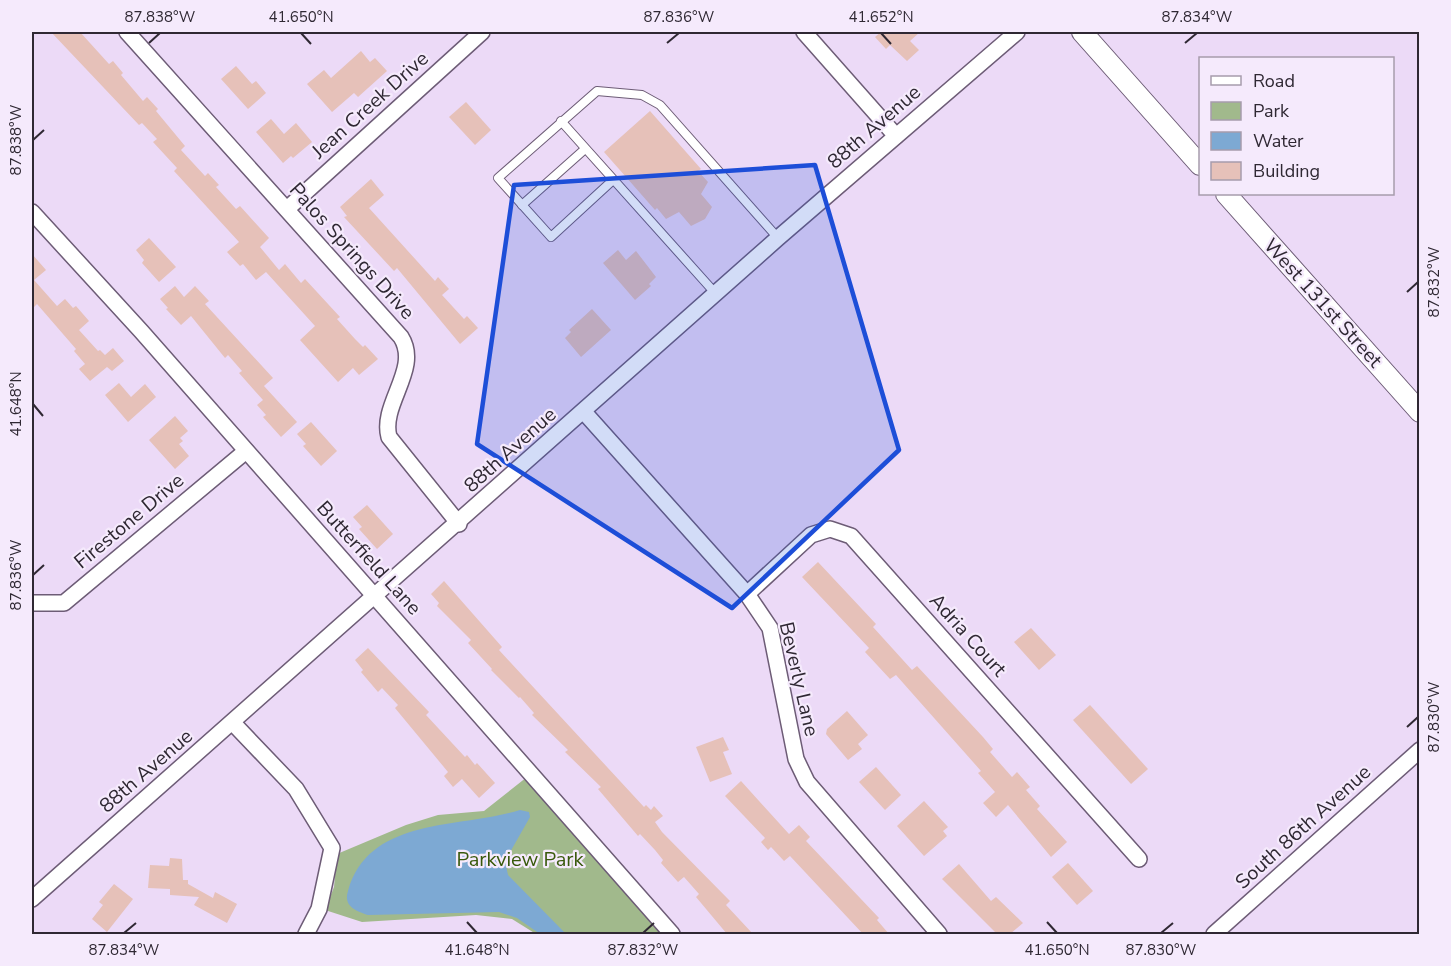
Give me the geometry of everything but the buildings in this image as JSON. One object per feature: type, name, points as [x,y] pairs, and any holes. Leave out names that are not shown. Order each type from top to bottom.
[{"type":"street","name":"Palos Springs Drive","points":[[127,32],[406,344],[406,363],[388,419],[389,437],[459,524]]},
{"type":"street","name":"Jean Creek Drive","points":[[287,209],[482,32]]},
{"type":"street","points":[[804,32],[896,136]]},
{"type":"street","name":"88th Avenue","points":[[32,899],[459,524],[778,238],[1017,32]]},
{"type":"street","points":[[1082,32],[1199,164]]},
{"type":"street","name":"West 131st Street","points":[[1227,195],[1419,412]]},
{"type":"street","name":"Butterfield Lane","points":[[32,212],[672,934]]},
{"type":"street","name":"Beverly Lane","points":[[584,412],[747,594],[770,628],[796,759],[807,782],[939,934]]},
{"type":"street","name":"Firestone Drive","points":[[32,603],[64,603],[246,452]]},
{"type":"street","name":"Adria Court","points":[[747,594],[811,536],[830,529],[851,536],[1139,859]]},
{"type":"street","points":[[232,723],[296,789],[332,848],[319,909],[306,934]]},
{"type":"street","name":"South 86th Avenue","points":[[1214,934],[1419,750]]},
{"type":"lane","points":[[613,180],[551,237],[498,178],[597,91],[651,98],[778,238]]},
{"type":"lane","points":[[561,121],[716,294]]},
{"type":"lane","points":[[522,205],[585,149]]},
{"type":"highlighted area","points":[[815,165],[899,450],[732,608],[477,444],[514,185]]},
{"type":"green space","name":"Parkview Park","points":[[527,777],[666,934],[536,934],[512,919],[476,915],[362,922],[325,910],[334,887],[337,854],[406,825],[438,815],[484,811]]},
{"type":"water","points":[[520,810],[529,812],[530,817],[505,861],[508,875],[566,934],[540,934],[517,918],[499,912],[368,915],[355,910],[347,901],[348,891],[359,867],[375,849],[396,837],[445,824]]}]
